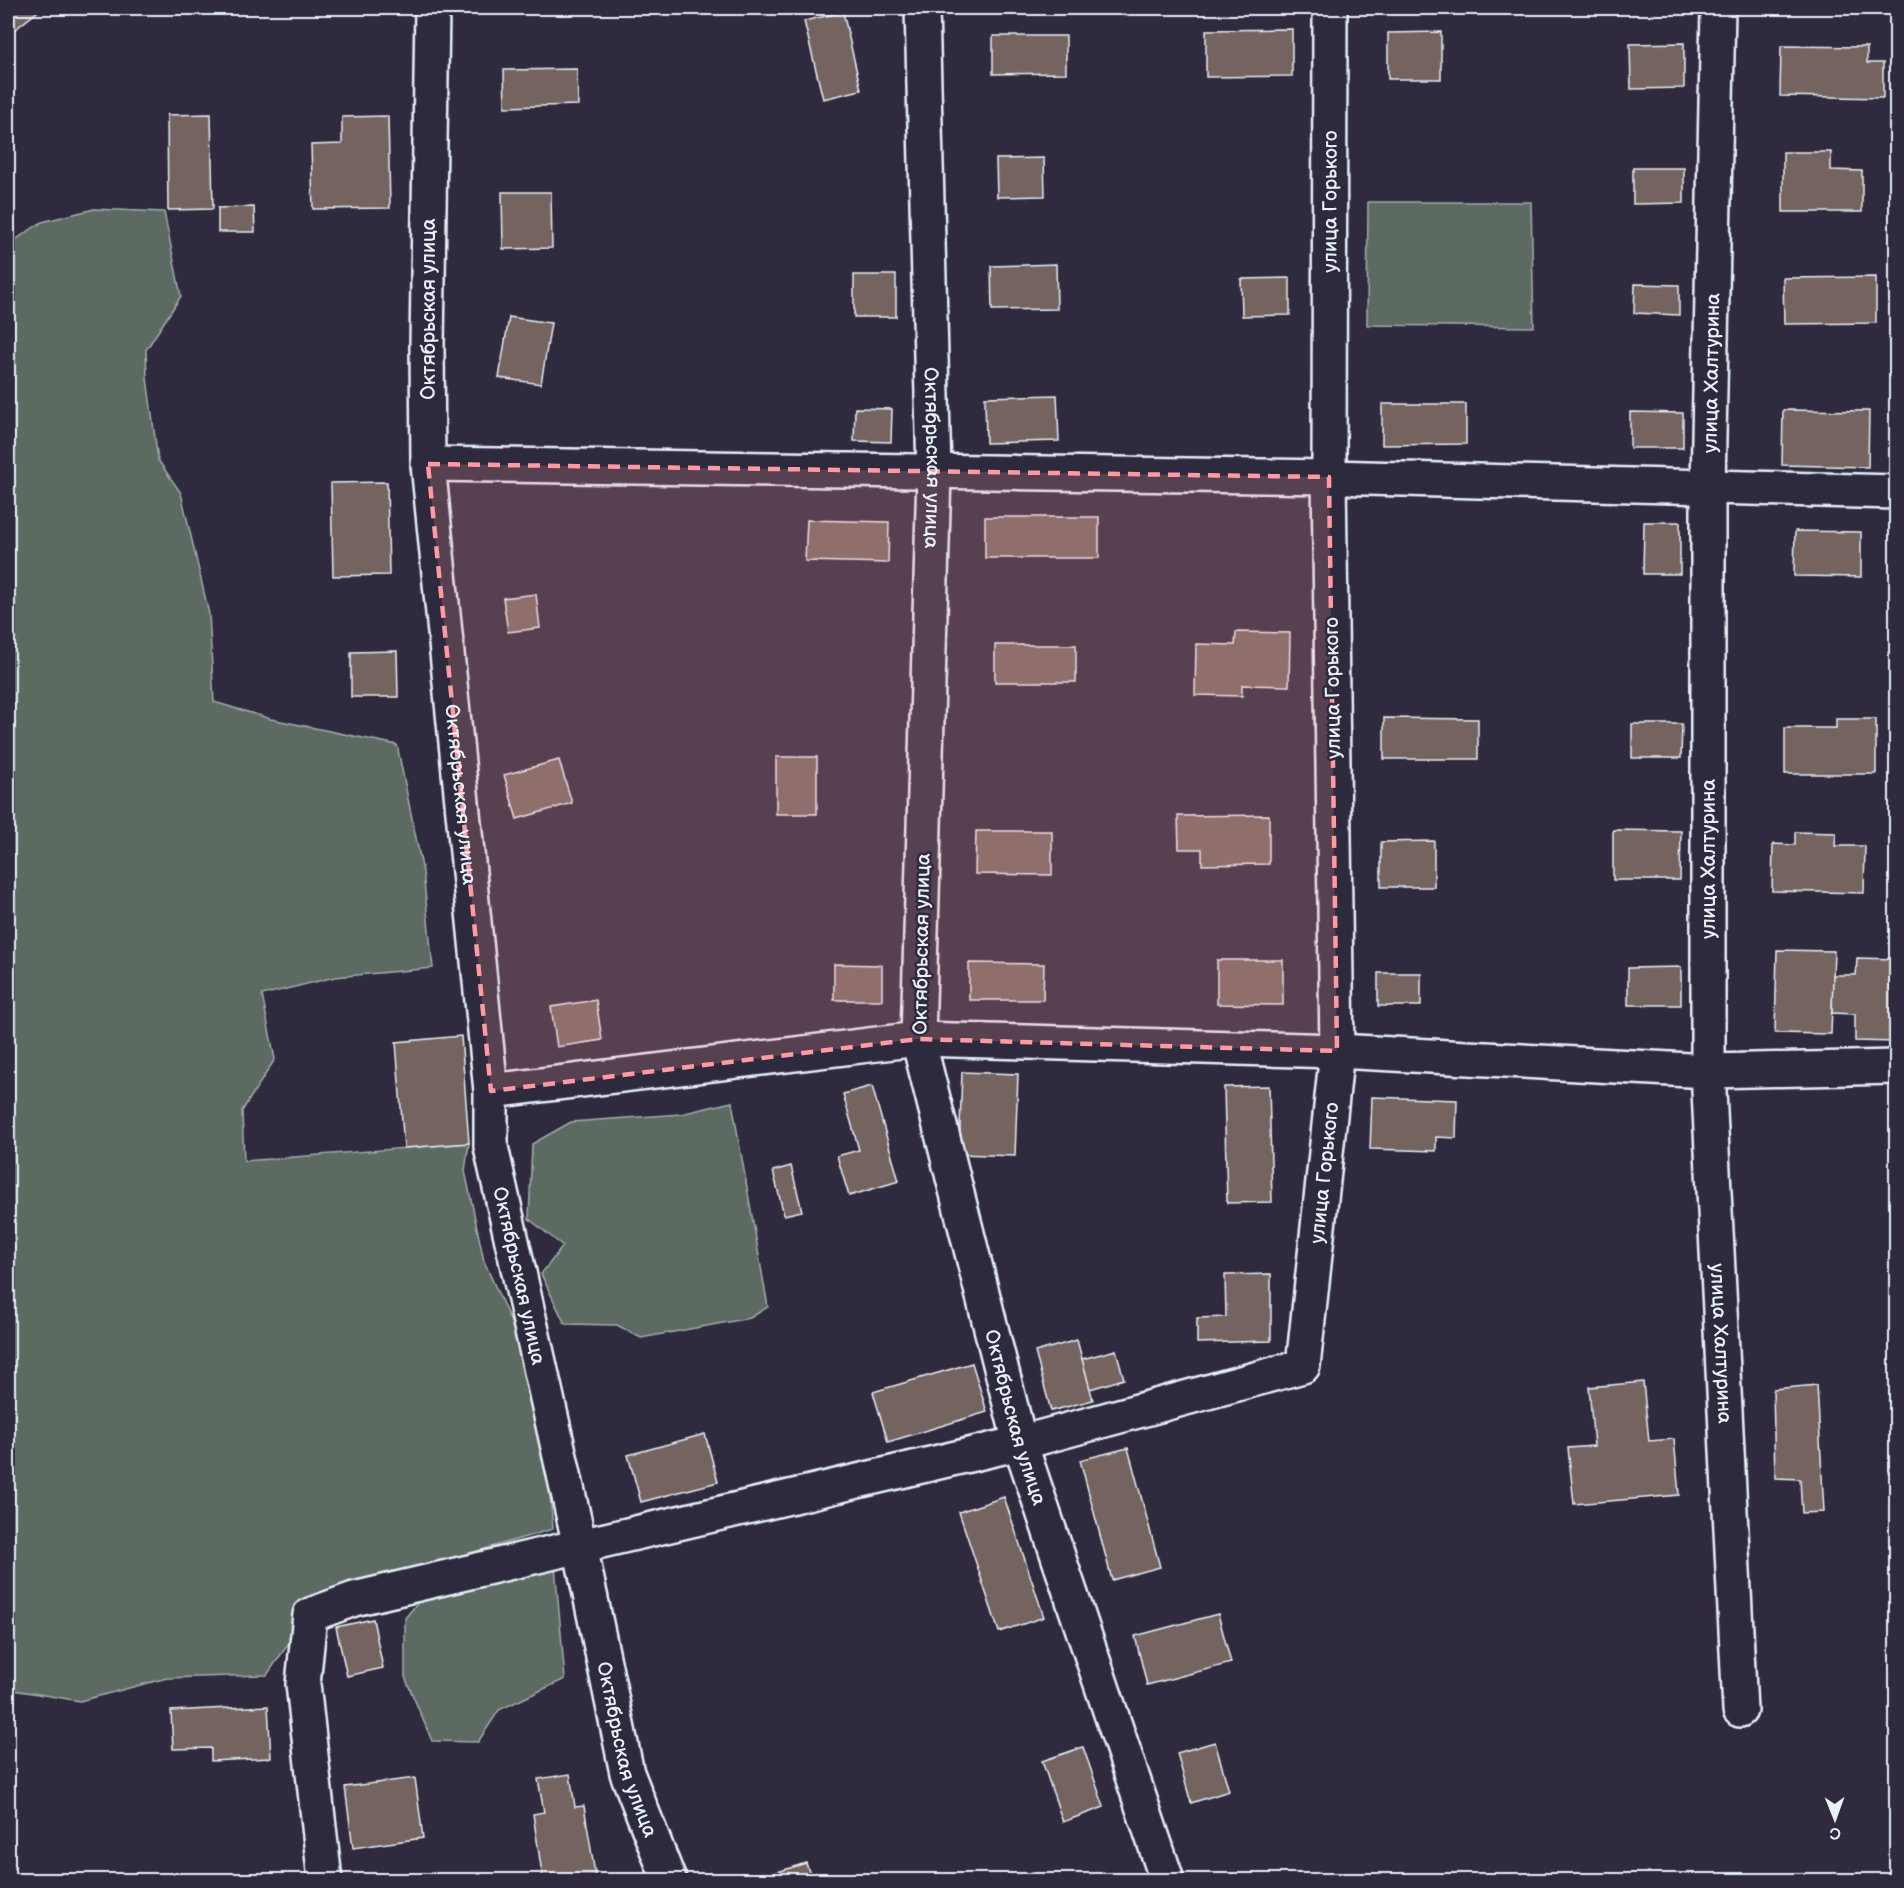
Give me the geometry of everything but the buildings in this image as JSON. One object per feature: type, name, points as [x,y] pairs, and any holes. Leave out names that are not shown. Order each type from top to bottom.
[{"type":"street","name":"Октябрьская улица","points":[[432,8],[427,347],[428,464],[491,1091],[491,1147],[580,1546],[627,1773],[669,1881]]},
{"type":"street","name":"Октябрьская улица","points":[[922,8],[934,473],[918,1039],[1020,1443],[1167,1881]]},
{"type":"street","name":"улица Горького","points":[[1020,1443],[1303,1366],[1337,1051],[1329,477],[1330,8]]},
{"type":"street","name":"улица Халтурина","points":[[1718,8],[1708,485],[1708,1071],[1740,1710]]},
{"type":"street","points":[[428,464],[1329,477],[1708,485],[1896,492]]},
{"type":"street","points":[[491,1091],[918,1039],[1337,1051],[1708,1071],[1896,1067]]},
{"type":"street","points":[[325,1881],[303,1684],[310,1615],[354,1599],[1020,1443]]},
{"type":"highlighted area","points":[[428,464],[1329,477],[1337,1051],[918,1039],[491,1091]]},
{"type":"green space","points":[[1368,202],[1531,202],[1534,327],[1367,325]]},
{"type":"green space","points":[[94,209],[164,212],[181,296],[146,350],[147,378],[158,460],[181,493],[209,614],[214,702],[271,719],[397,745],[423,872],[433,968],[335,977],[262,995],[275,1059],[242,1111],[244,1161],[469,1143],[465,1171],[484,1261],[541,1391],[553,1529],[295,1604],[291,1640],[267,1675],[167,1678],[80,1701],[8,1689],[8,386],[11,374],[8,364],[8,245],[42,222]]},
{"type":"green space","points":[[732,1102],[768,1307],[750,1318],[641,1338],[617,1325],[565,1324],[541,1274],[563,1246],[529,1219],[532,1144],[571,1122],[681,1114]]},
{"type":"green space","points":[[555,1566],[565,1679],[499,1710],[478,1742],[432,1741],[405,1677],[405,1618],[429,1589]]}]
